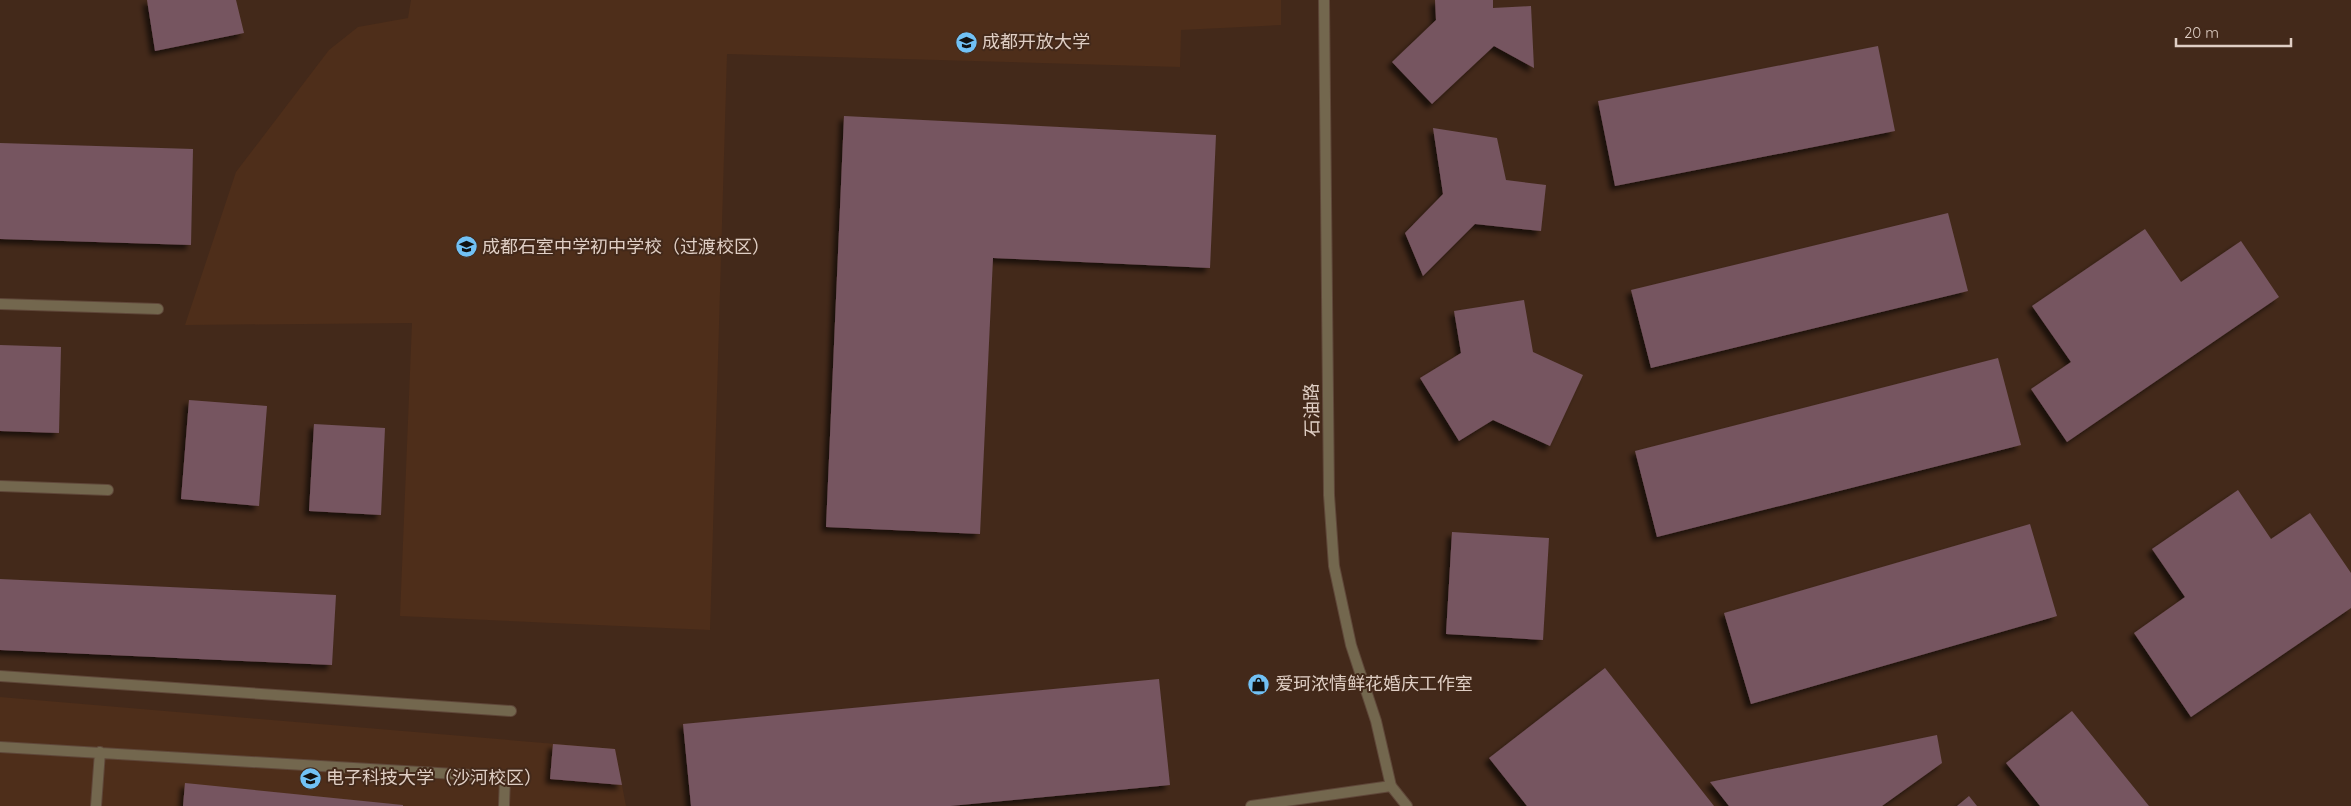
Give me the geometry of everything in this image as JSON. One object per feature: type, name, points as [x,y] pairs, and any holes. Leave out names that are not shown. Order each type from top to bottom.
[{"type":"street","name":"石油路","points":[[1324,0],[1329,495],[1334,566],[1351,645],[1376,721],[1391,786],[1406,806]]},
{"type":"street","points":[[0,304],[158,309]]},
{"type":"street","points":[[0,486],[108,490]]},
{"type":"street","points":[[0,676],[512,711]]},
{"type":"street","points":[[0,747],[505,777],[504,806]]},
{"type":"street","points":[[96,806],[100,752]]},
{"type":"street","points":[[1251,806],[1391,786]]},
{"type":"shaded area","name":"成都石室中学初中学校（过渡校区）","points":[[411,0],[1281,0],[1281,25],[1181,30],[1180,67],[727,54],[710,630],[400,616],[412,323],[185,325],[236,172],[329,50],[358,27],[408,18]]},
{"type":"shaded area","name":"电子科技大学（沙河校区）","points":[[0,697],[615,749],[626,806],[0,806]]},
{"type":"building","points":[[147,0],[236,0],[244,33],[155,51]]},
{"type":"building","points":[[1435,0],[1493,0],[1493,8],[1531,6],[1534,68],[1494,46],[1432,104],[1392,62],[1436,20]]},
{"type":"building","points":[[1878,46],[1895,131],[1615,186],[1598,101]]},
{"type":"building","points":[[844,116],[1216,135],[1210,268],[993,258],[980,534],[826,527]]},
{"type":"building","points":[[1433,128],[1497,138],[1506,180],[1546,185],[1541,231],[1475,224],[1423,276],[1405,233],[1443,194]]},
{"type":"building","points":[[0,143],[193,149],[191,245],[0,239]]},
{"type":"building","points":[[1948,213],[1968,291],[1651,368],[1631,290]]},
{"type":"building","points":[[2145,229],[2181,282],[2241,241],[2279,297],[2067,442],[2031,389],[2071,362],[2032,306]]},
{"type":"building","points":[[1524,300],[1533,352],[1583,375],[1550,446],[1493,420],[1459,441],[1420,378],[1461,353],[1454,311]]},
{"type":"building","points":[[0,345],[61,347],[59,433],[0,431]]},
{"type":"building","points":[[1998,358],[2021,445],[1657,537],[1635,451]]},
{"type":"building","points":[[189,400],[267,406],[259,506],[181,499]]},
{"type":"building","points":[[314,424],[385,428],[381,515],[309,511]]},
{"type":"building","points":[[2238,490],[2271,539],[2310,513],[2351,573],[2351,608],[2191,717],[2134,633],[2185,597],[2152,549]]},
{"type":"building","points":[[2030,524],[2057,616],[1751,704],[1724,613]]},
{"type":"building","points":[[1452,532],[1549,538],[1543,640],[1446,634]]},
{"type":"building","points":[[0,579],[336,595],[332,665],[0,650]]},
{"type":"building","points":[[1605,668],[1714,806],[1527,806],[1489,758]]},
{"type":"building","points":[[1159,679],[1170,785],[950,806],[691,806],[683,724]]},
{"type":"building","points":[[2072,711],[2149,806],[2040,806],[2006,763]]},
{"type":"building","points":[[1937,735],[1942,763],[1882,806],[1729,806],[1710,782]]},
{"type":"building","points":[[553,744],[615,749],[622,785],[550,779]]},
{"type":"building","points":[[185,783],[403,805],[403,806],[183,806]]},
{"type":"building","points":[[1969,796],[1977,806],[1957,806]]},
{"type":"place","name":"成都开放大学","points":[[966,42]]},
{"type":"place","name":"成都石室中学初中学校（过渡校区）","points":[[466,247]]},
{"type":"place","name":"爱珂浓情鲜花婚庆工作室","points":[[1259,684]]},
{"type":"place","name":"电子科技大学（沙河校区）","points":[[310,778]]}]
